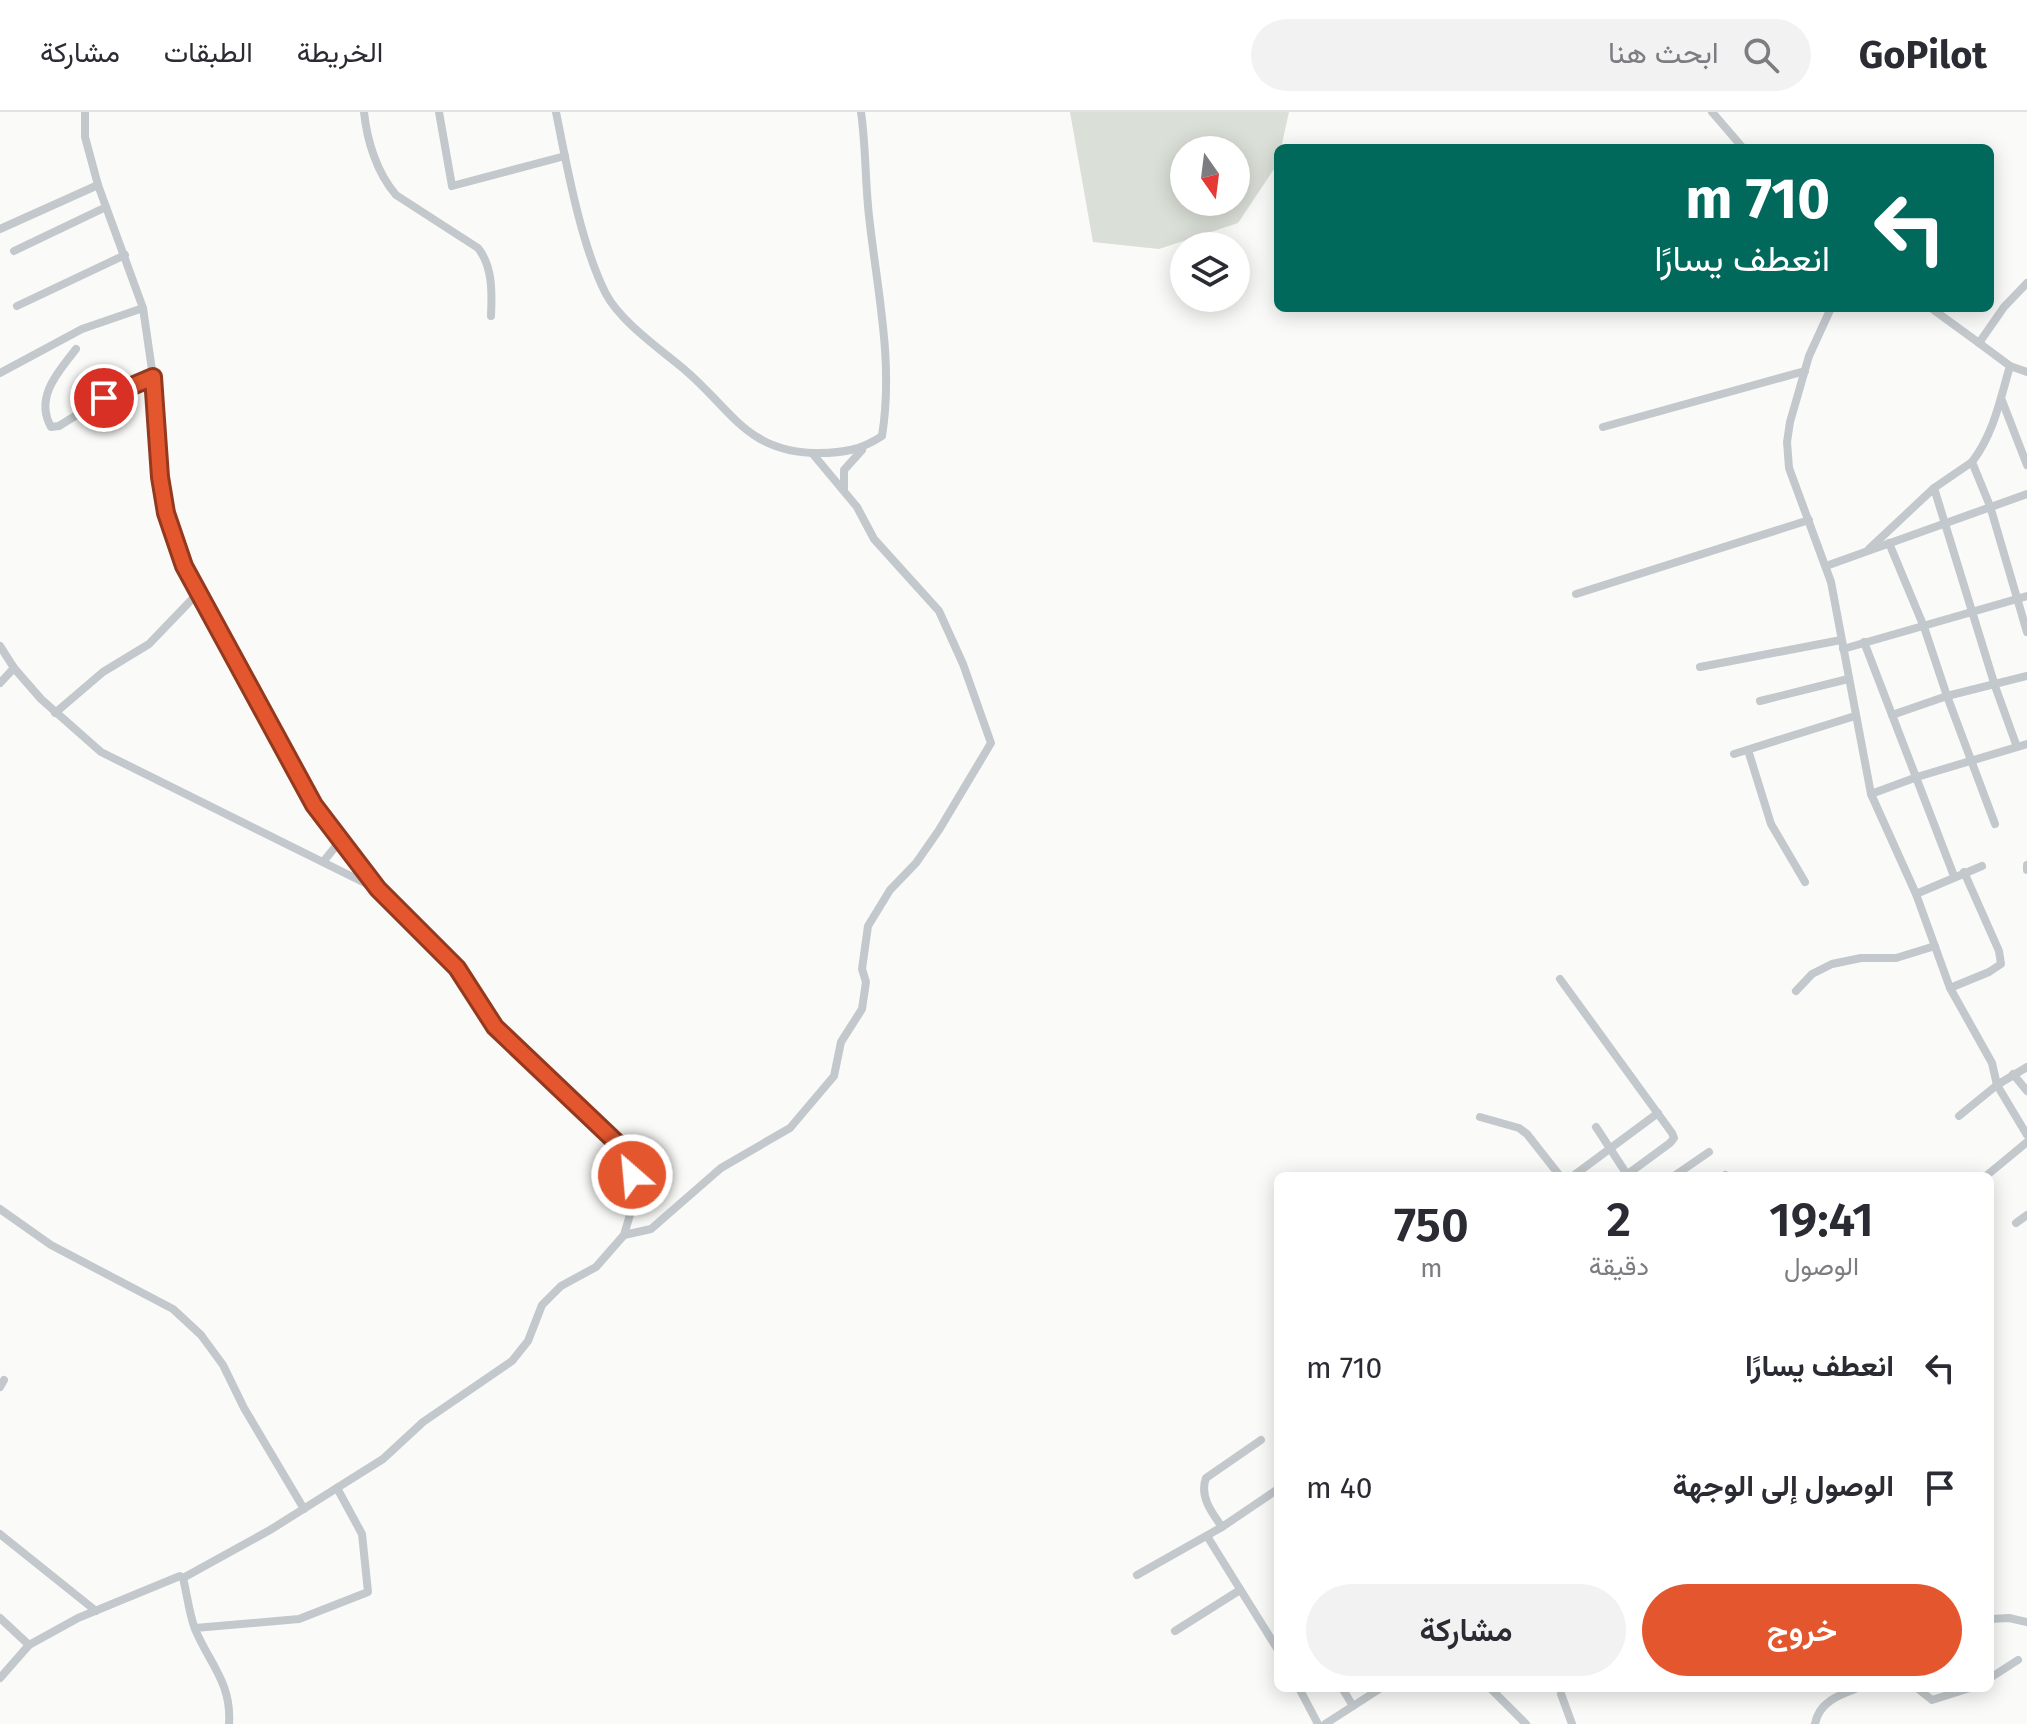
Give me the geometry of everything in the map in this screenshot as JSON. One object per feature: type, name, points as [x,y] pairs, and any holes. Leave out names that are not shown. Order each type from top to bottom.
[{"type":"street","points":[[0,1678],[29,1645],[96,1611],[180,1576],[183,1578],[304,1509],[383,1459],[423,1422],[512,1361],[528,1341],[542,1305],[561,1286],[596,1267],[624,1235],[634,1201],[632,1175],[616,1142],[495,1027],[457,968],[378,889],[314,805],[184,566],[166,513],[160,477],[153,377],[143,308],[98,185],[85,137],[85,112]]},
{"type":"street","points":[[364,112],[377,164],[387,185],[396,195],[478,248],[483,255],[489,268],[491,316]]},
{"type":"street","points":[[439,112],[452,186],[565,156]]},
{"type":"street","points":[[556,112],[592,258],[608,297],[634,327],[695,379],[732,419],[758,440],[799,453],[840,453],[865,447]]},
{"type":"street","points":[[844,491],[844,470],[865,447],[882,436],[887,403],[887,350],[868,212],[861,112]]},
{"type":"street","points":[[1712,112],[1740,144]]},
{"type":"street","points":[[0,229],[98,185]]},
{"type":"street","points":[[14,251],[106,207]]},
{"type":"street","points":[[17,306],[125,255]]},
{"type":"street","points":[[1979,343],[2004,307],[2027,283]]},
{"type":"street","points":[[0,373],[82,329],[143,308]]},
{"type":"street","points":[[1829,312],[1805,371],[1787,442],[1789,468],[1826,566],[1871,794],[1916,894],[1950,988],[1992,1063],[1997,1085],[2027,1135]]},
{"type":"street","points":[[1936,312],[2010,366],[2027,372]]},
{"type":"street","points":[[76,349],[52,380],[46,396],[51,427],[59,426],[104,398],[153,377]]},
{"type":"street","points":[[1867,551],[1934,488],[1972,462],[1986,445],[2010,366]]},
{"type":"street","points":[[1603,427],[1805,371]]},
{"type":"street","points":[[2001,397],[2027,465]]},
{"type":"street","points":[[624,1235],[651,1229],[721,1168],[790,1128],[819,1097],[834,1076],[841,1042],[862,1009],[866,982],[862,969],[868,926],[890,890],[916,863],[939,830],[991,743],[963,664],[939,611],[874,539],[857,507],[812,453]]},
{"type":"street","points":[[1972,462],[2023,597],[2027,632]]},
{"type":"street","points":[[1871,794],[2022,746],[1995,686],[1934,488]]},
{"type":"street","points":[[1826,566],[2027,494]]},
{"type":"street","points":[[1576,594],[1809,520]]},
{"type":"street","points":[[1889,543],[1924,627],[1995,824]]},
{"type":"street","points":[[55,713],[103,672],[149,644],[198,593]]},
{"type":"street","points":[[1700,667],[1864,642],[2023,597]]},
{"type":"street","points":[[1864,642],[1954,876]]},
{"type":"street","points":[[0,646],[14,668],[55,713],[101,752],[378,889]]},
{"type":"street","points":[[0,683],[14,668]]},
{"type":"street","points":[[1892,715],[1947,696],[2027,676]]},
{"type":"street","points":[[1760,701],[1848,679]]},
{"type":"street","points":[[1734,754],[1855,716]]},
{"type":"street","points":[[1748,750],[1771,824],[1805,882]]},
{"type":"street","points":[[323,862],[340,841]]},
{"type":"street","points":[[1916,894],[1982,866]]},
{"type":"street","points":[[1950,988],[2001,964],[1999,951],[1964,872]]},
{"type":"street","points":[[1796,991],[1812,974],[1832,964],[1861,958],[1896,958],[1935,946]]},
{"type":"street","points":[[1560,979],[1674,1138],[1632,1172]]},
{"type":"street","points":[[1959,1116],[1997,1085],[2027,1067]]},
{"type":"street","points":[[2013,1074],[2027,1091]]},
{"type":"street","points":[[1578,1172],[1658,1113]]},
{"type":"street","points":[[1480,1117],[1519,1128],[1557,1172]]},
{"type":"street","points":[[1596,1127],[1624,1172]]},
{"type":"street","points":[[1991,1172],[2027,1142]]},
{"type":"street","points":[[1680,1172],[1709,1152]]},
{"type":"street","points":[[0,1209],[51,1245],[173,1309],[201,1335],[223,1365],[244,1408],[304,1509]]},
{"type":"street","points":[[2016,1223],[2027,1215]]},
{"type":"street","points":[[1222,1527],[1205,1499],[1203,1483],[1261,1440]]},
{"type":"street","points":[[195,1628],[299,1619],[368,1592],[362,1534],[337,1488]]},
{"type":"street","points":[[1137,1575],[1222,1527],[1274,1492]]},
{"type":"street","points":[[0,1534],[96,1611]]},
{"type":"street","points":[[1207,1536],[1274,1644]]},
{"type":"street","points":[[183,1578],[195,1628],[231,1704],[229,1724]]},
{"type":"street","points":[[1175,1631],[1240,1590]]},
{"type":"street","points":[[0,1618],[29,1645]]},
{"type":"street","points":[[1994,1619],[2027,1622]]},
{"type":"street","points":[[1994,1675],[2018,1660]]},
{"type":"street","points":[[1301,1692],[1318,1724]]},
{"type":"street","points":[[1344,1692],[1353,1706]]},
{"type":"street","points":[[1325,1724],[1375,1692]]},
{"type":"street","points":[[1494,1692],[1526,1724]]},
{"type":"street","points":[[1815,1724],[1821,1708],[1849,1692]]},
{"type":"street","points":[[1922,1692],[1932,1700],[1957,1692]]},
{"type":"street","points":[[1561,1694],[1572,1724]]},
{"type":"shaded area","points":[[1070,112],[1289,112],[1282,144],[1274,144],[1274,169],[1250,205],[1250,136],[1170,136],[1170,216],[1243,216],[1238,223],[1211,232],[1170,232],[1170,245],[1159,249],[1093,242]]},
{"type":"route","points":[[104,398],[153,377],[160,477],[166,513],[184,566],[314,805],[378,889],[457,968],[495,1027],[616,1142],[632,1175]]}]
